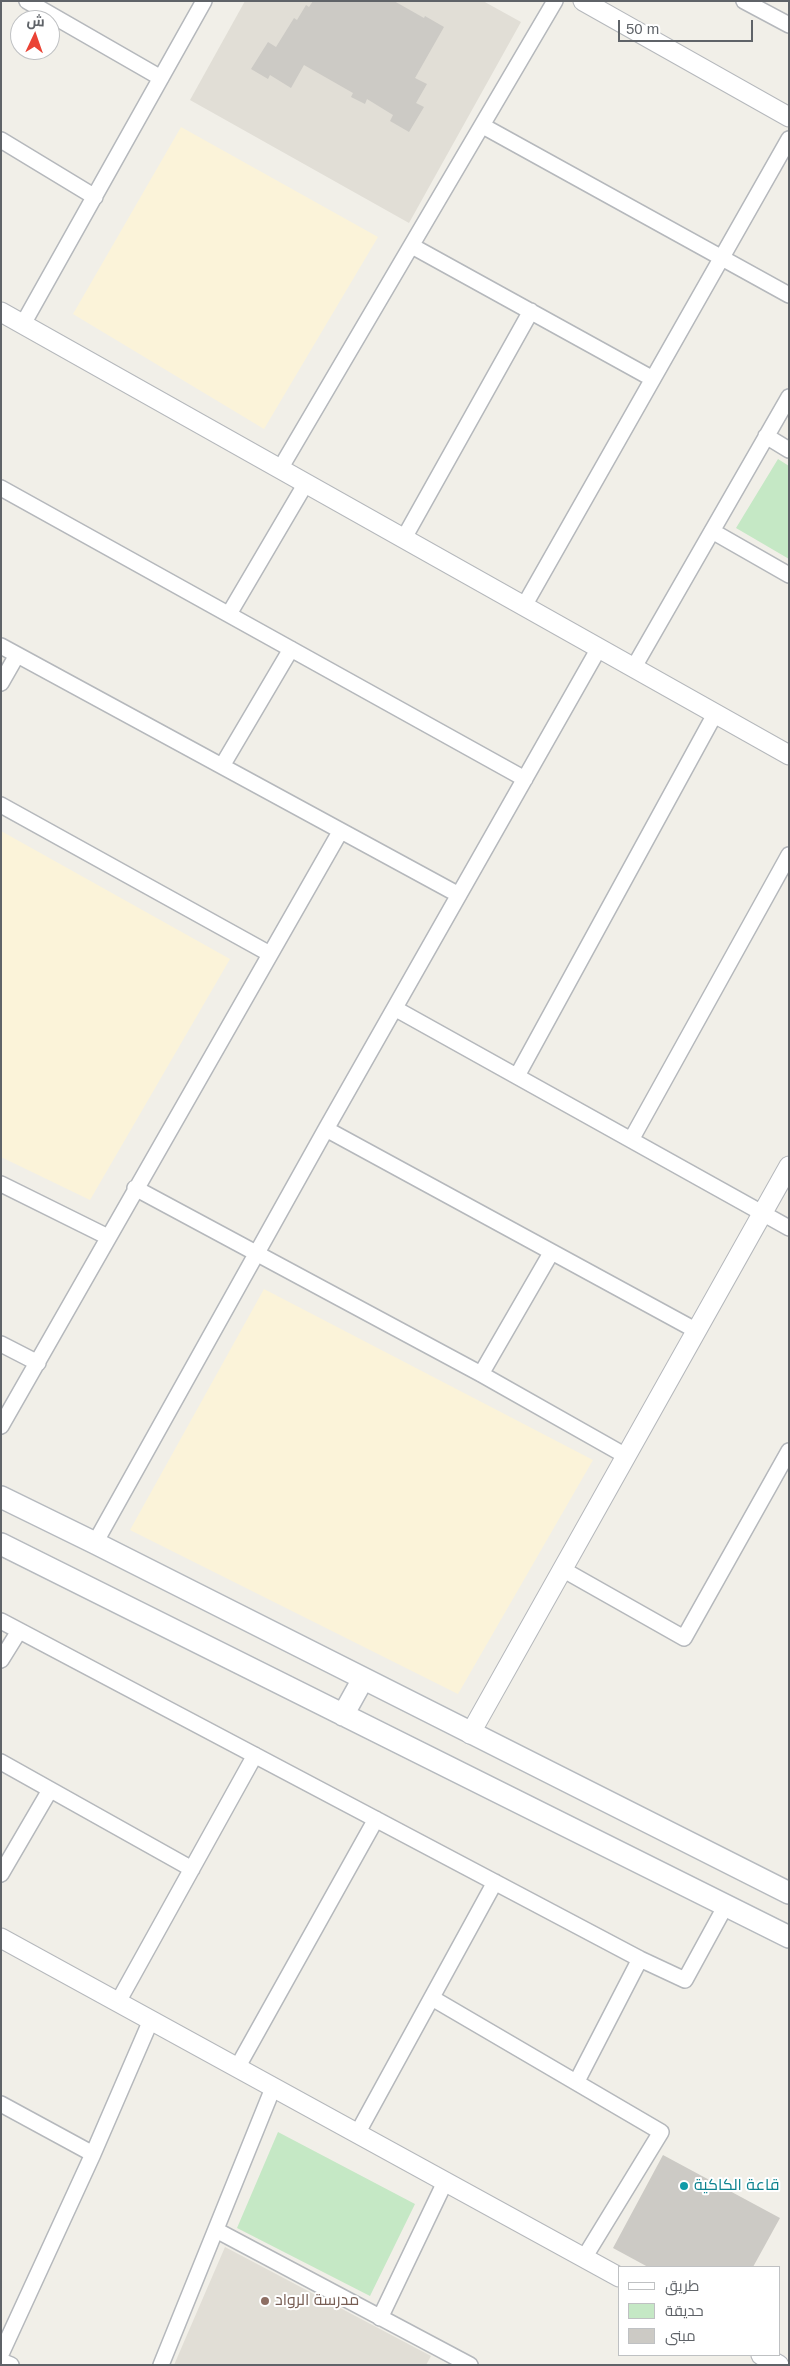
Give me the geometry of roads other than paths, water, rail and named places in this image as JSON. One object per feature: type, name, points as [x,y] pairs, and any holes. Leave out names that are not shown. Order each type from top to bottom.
[{"type":"main road","points":[[1,1497],[789,1894]]},
{"type":"main road","points":[[1,1544],[789,1937]]},
{"type":"main road","points":[[343,1715],[363,1679]]},
{"type":"street","points":[[23,324],[204,1]]},
{"type":"street","points":[[280,469],[555,1]]},
{"type":"street","points":[[583,1],[789,117]]},
{"type":"street","points":[[744,1],[789,25]]},
{"type":"street","points":[[37,4],[161,78]]},
{"type":"street","points":[[483,126],[789,295]]},
{"type":"street","points":[[524,606],[789,139]]},
{"type":"street","points":[[1,140],[95,197]]},
{"type":"street","points":[[412,246],[654,379]]},
{"type":"street","points":[[404,538],[531,311]]},
{"type":"street","points":[[1,312],[789,755]]},
{"type":"street","points":[[634,667],[789,397]]},
{"type":"street","points":[[766,436],[789,450]]},
{"type":"street","points":[[229,614],[306,483]]},
{"type":"street","points":[[1,488],[525,779]]},
{"type":"street","points":[[712,531],[789,575]]},
{"type":"street","points":[[1,646],[459,895]]},
{"type":"street","points":[[95,1543],[255,1254],[396,1009],[599,648]]},
{"type":"street","points":[[222,766],[291,649]]},
{"type":"street","points":[[1,683],[17,655]]},
{"type":"street","points":[[517,1076],[716,714]]},
{"type":"street","points":[[1,805],[270,954]]},
{"type":"street","points":[[1,1426],[135,1188],[340,832]]},
{"type":"street","points":[[631,1140],[789,855]]},
{"type":"street","points":[[396,1009],[789,1228]]},
{"type":"street","points":[[326,1129],[697,1331]]},
{"type":"street","points":[[470,1734],[789,1166]]},
{"type":"street","points":[[1,1184],[108,1237]]},
{"type":"street","points":[[135,1188],[481,1374],[626,1456]]},
{"type":"street","points":[[481,1374],[551,1252]]},
{"type":"street","points":[[1,1344],[38,1362]]},
{"type":"street","points":[[562,1569],[684,1638],[789,1451]]},
{"type":"street","points":[[1,1621],[640,1959],[685,1980],[726,1905]]},
{"type":"street","points":[[1,1660],[19,1631]]},
{"type":"street","points":[[118,2002],[254,1755]]},
{"type":"street","points":[[1,1762],[192,1869]]},
{"type":"street","points":[[1,1874],[50,1790]]},
{"type":"street","points":[[237,2068],[376,1819]]},
{"type":"street","points":[[357,2134],[495,1882]]},
{"type":"street","points":[[1,1938],[618,2276]]},
{"type":"street","points":[[577,2082],[640,1959]]},
{"type":"street","points":[[432,1998],[661,2132],[584,2258]]},
{"type":"street","points":[[1,2354],[93,2154],[151,2020]]},
{"type":"street","points":[[161,2365],[273,2088]]},
{"type":"street","points":[[1,2104],[93,2154]]},
{"type":"street","points":[[380,2318],[445,2182]]},
{"type":"street","points":[[216,2230],[380,2318],[445,2359],[470,2365]]},
{"type":"street","points":[[763,2356],[779,2365]]},
{"type":"street","points":[[1,2361],[11,2365]]},
{"type":"place","name":"قاعة الكاكية","points":[[684,2186]]},
{"type":"place","name":"مدرسة الرواد","points":[[265,2301]]}]
